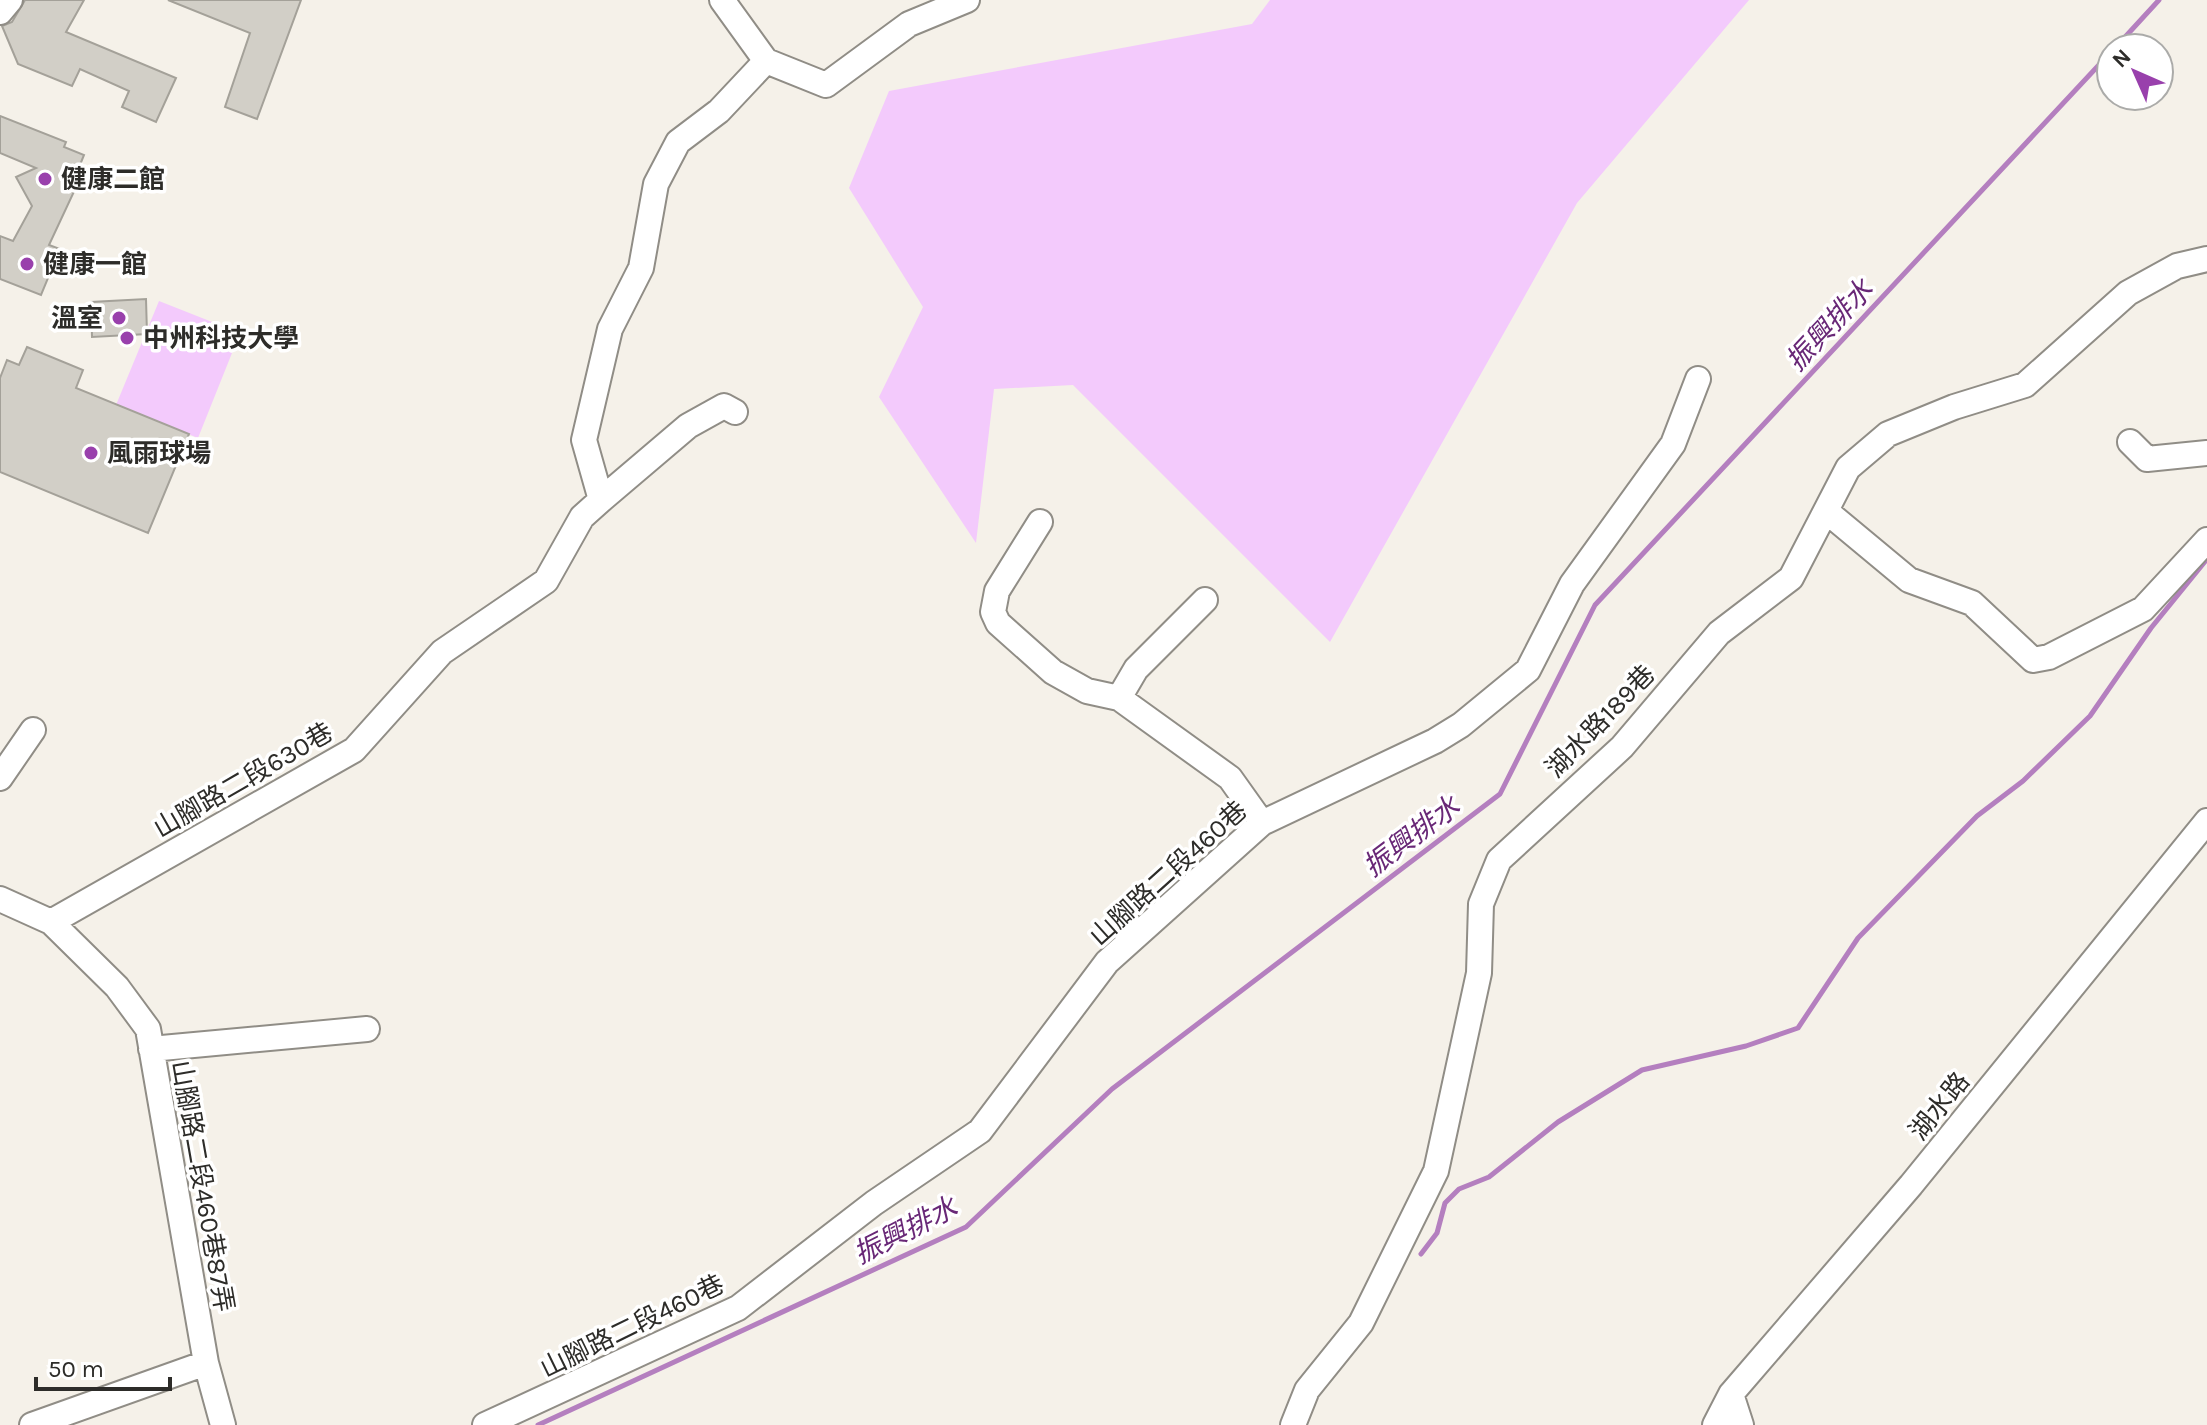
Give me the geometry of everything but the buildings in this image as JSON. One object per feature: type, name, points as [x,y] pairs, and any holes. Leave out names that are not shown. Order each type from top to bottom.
[{"type":"street","points":[[0,12],[10,0]]},
{"type":"street","points":[[722,0],[766,61],[826,85],[909,24],[967,0]]},
{"type":"street","points":[[601,500],[584,440],[610,329],[641,268],[656,184],[678,142],[719,111],[766,61]]},
{"type":"street","name":"湖水路189巷","points":[[1293,1425],[1307,1390],[1361,1323],[1436,1171],[1479,973],[1481,904],[1499,860],[1622,747],[1719,633],[1791,578],[1848,468],[1888,434],[1954,407],[2025,385],[2128,293],[2177,266],[2207,259]]},
{"type":"street","name":"山腳路二段460巷","points":[[485,1425],[738,1308],[874,1203],[980,1131],[998,1112],[1107,962],[1262,823],[1435,741],[1461,725],[1528,670],[1572,584],[1673,444],[1698,379]]},
{"type":"street","name":"山腳路二段630巷","points":[[51,922],[354,750],[442,652],[546,581],[582,517],[601,500],[688,426],[724,406],[735,412]]},
{"type":"street","points":[[2130,442],[2147,459],[2207,453]]},
{"type":"street","points":[[1826,511],[1909,580],[1972,603],[2033,660],[2049,657],[2143,609],[2207,540]]},
{"type":"street","points":[[1040,522],[997,591],[993,612],[998,623],[1053,672],[1087,691],[1119,698],[1230,778],[1262,823]]},
{"type":"street","points":[[1119,698],[1136,669],[1205,600]]},
{"type":"street","points":[[0,778],[33,730]]},
{"type":"street","name":"湖水路","points":[[1715,1425],[1731,1394],[1911,1185],[2207,821]]},
{"type":"street","points":[[0,899],[51,922]]},
{"type":"street","name":"山腳路二段460巷87弄","points":[[51,922],[117,987],[148,1029],[206,1363],[223,1425]]},
{"type":"street","name":"山腳路二段460巷87弄","points":[[151,1049],[367,1029]]},
{"type":"street","points":[[32,1425],[206,1363]]},
{"type":"street","points":[[1731,1394],[1741,1425]]},
{"type":"shaded area","points":[[1270,0],[1749,0],[1577,203],[1330,642],[1073,385],[994,389],[976,543],[879,397],[923,307],[849,188],[889,91],[1252,24]]},
{"type":"shaded area","points":[[159,301],[240,333],[198,438],[116,405]]},
{"type":"waterway","name":"振興排水","points":[[2130,32],[2159,0]]},
{"type":"waterway","name":"振興排水","points":[[538,1425],[966,1227],[1112,1089],[1500,794],[1595,605],[2095,69]]},
{"type":"waterway","points":[[1421,1254],[1437,1233],[1445,1203],[1459,1189],[1489,1177],[1558,1122],[1642,1070],[1746,1046],[1798,1028],[1858,938],[1977,816],[2023,781],[2090,716],[2151,628],[2207,559]]},
{"type":"place","name":"健康二館","points":[[45,179]]},
{"type":"place","name":"健康一館","points":[[27,264]]},
{"type":"place","name":"溫室","points":[[119,318]]},
{"type":"place","name":"中州科技大學","points":[[127,338]]},
{"type":"place","name":"風雨球場","points":[[91,453]]}]
